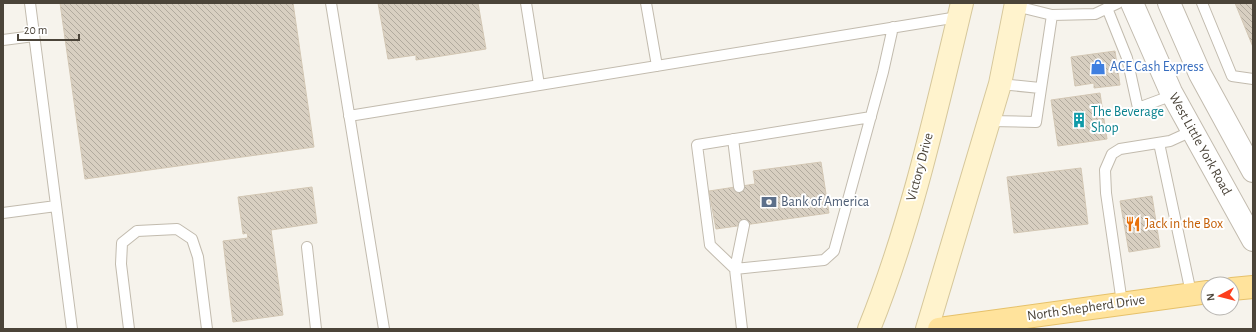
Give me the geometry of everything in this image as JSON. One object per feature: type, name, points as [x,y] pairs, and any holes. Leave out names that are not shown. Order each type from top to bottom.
[{"type":"main road","points":[[927,329],[1000,84],[1016,4]]},
{"type":"main road","name":"Victory Drive","points":[[869,329],[883,293],[916,186],[960,10]]},
{"type":"main road","points":[[1240,288],[1253,287]]},
{"type":"main road","name":"North Shepherd Drive","points":[[939,329],[1199,292]]},
{"type":"street","name":"West Little York Road","points":[[1132,3],[1173,95],[1253,240]]},
{"type":"street","points":[[1170,3],[1200,74],[1247,149],[1253,171]]},
{"type":"lane","points":[[30,3],[72,329]]},
{"type":"lane","points":[[331,3],[384,329]]},
{"type":"lane","points":[[526,3],[539,85]]},
{"type":"lane","points":[[646,3],[657,66]]},
{"type":"lane","points":[[1016,4],[1052,15],[1095,14],[1118,3]]},
{"type":"lane","points":[[1202,3],[1232,76],[1253,79]]},
{"type":"lane","points":[[1108,8],[1126,58],[1138,108],[1173,95]]},
{"type":"lane","points":[[349,116],[893,28],[960,10]]},
{"type":"lane","points":[[989,121],[1036,122],[1052,15]]},
{"type":"lane","points":[[871,117],[697,144],[710,245],[735,269],[824,260],[834,251],[871,117],[893,28]]},
{"type":"lane","points":[[3,40],[34,36]]},
{"type":"lane","points":[[1000,84],[1040,88]]},
{"type":"lane","points":[[1122,303],[1106,193],[1105,170],[1112,154],[1120,149],[1134,145],[1170,141],[1192,131]]},
{"type":"lane","points":[[733,139],[739,187]]},
{"type":"lane","points":[[1159,143],[1199,292]]},
{"type":"lane","points":[[3,213],[56,206]]},
{"type":"lane","points":[[742,329],[735,269],[744,225]]},
{"type":"lane","points":[[129,329],[121,264],[122,243],[137,231],[177,229],[192,239],[198,257],[207,329]]},
{"type":"lane","points":[[307,247],[316,329]]},
{"type":"building","points":[[60,3],[293,3],[314,147],[85,179]]},
{"type":"building","points":[[378,3],[478,3],[486,49],[416,60],[416,55],[388,59]]},
{"type":"building","points":[[1235,3],[1253,3],[1253,47]]},
{"type":"building","points":[[1115,51],[1120,85],[1094,88],[1094,83],[1075,86],[1071,57]]},
{"type":"building","name":"The Beverage Shop","points":[[1100,93],[1107,139],[1058,146],[1051,100]]},
{"type":"building","name":"Bank of America","points":[[821,162],[829,213],[716,229],[709,191],[755,184],[753,171]]},
{"type":"building","points":[[1081,168],[1088,224],[1014,233],[1007,177]]},
{"type":"building","points":[[312,187],[317,223],[271,230],[283,315],[233,322],[223,241],[248,238],[247,233],[243,234],[238,197]]},
{"type":"building","points":[[1152,196],[1160,247],[1129,252],[1120,201]]},
{"type":"place","name":"ACE Cash Express","points":[[1098,67]]},
{"type":"place","name":"The Beverage Shop","points":[[1079,120]]},
{"type":"place","name":"Bank of America","points":[[769,202]]},
{"type":"place","name":"Jack in the Box","points":[[1133,224]]}]
